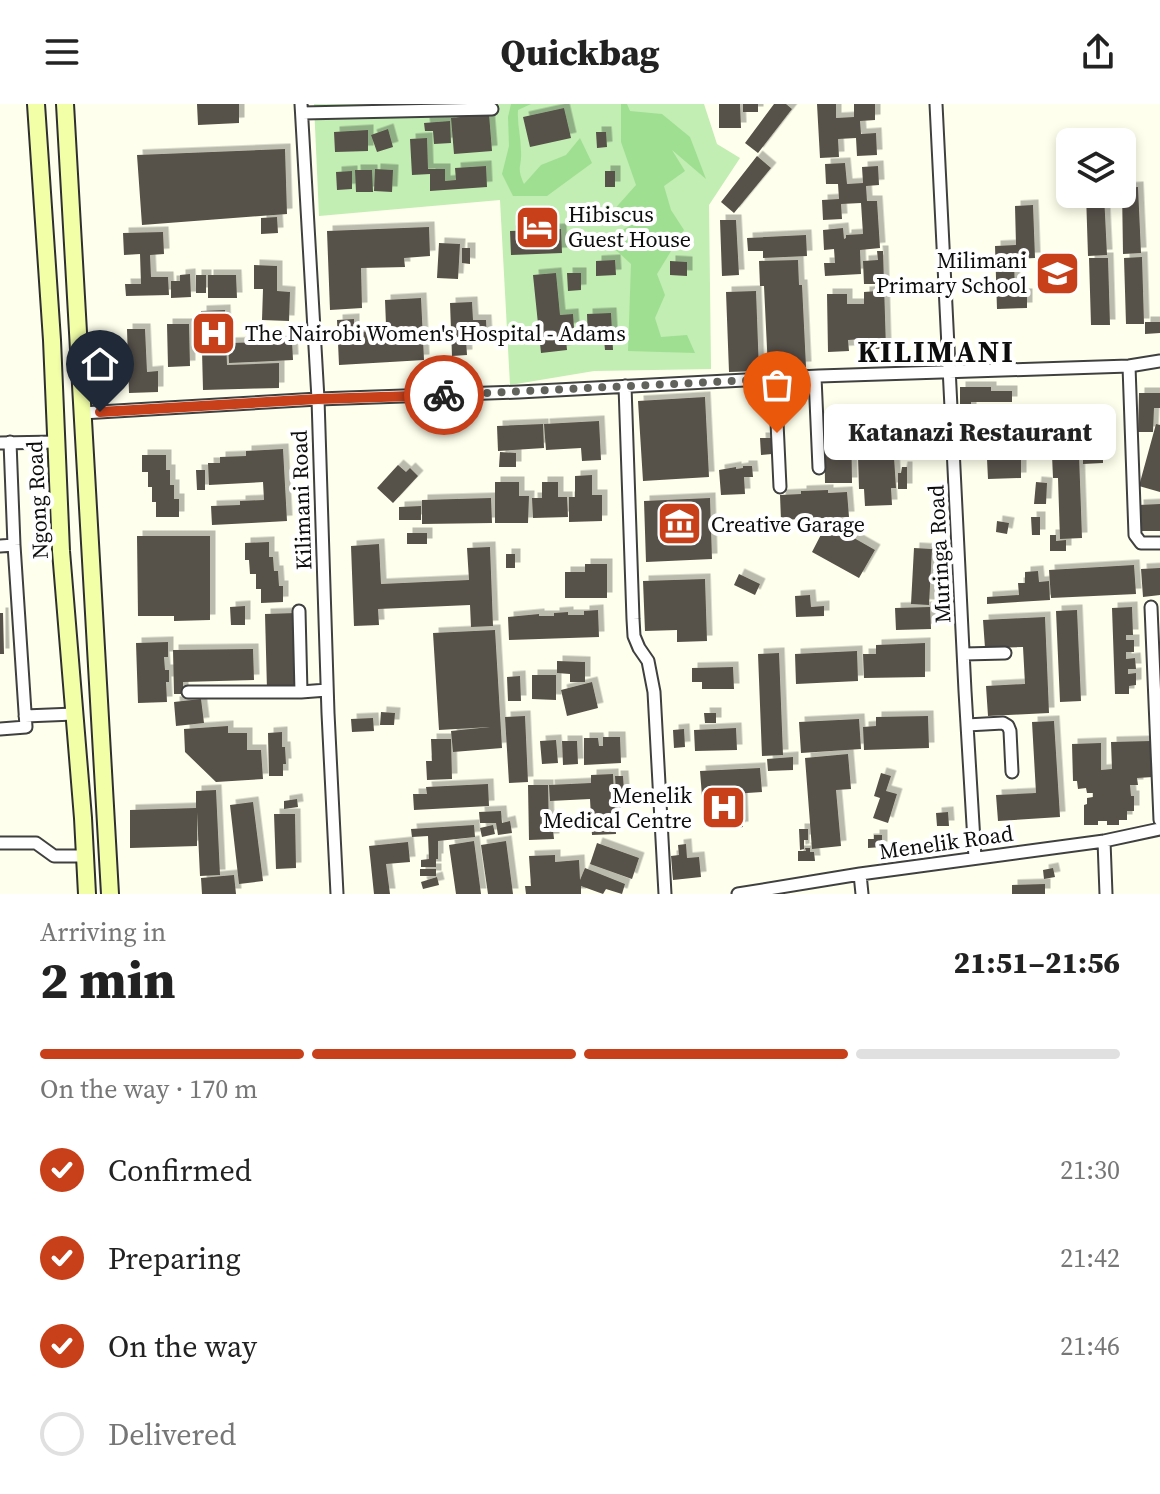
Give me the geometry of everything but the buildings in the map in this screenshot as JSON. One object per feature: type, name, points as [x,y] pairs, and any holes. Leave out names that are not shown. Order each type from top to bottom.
[{"type":"main road","name":"Ngong Road","points":[[36,104],[61,551],[87,894]]},
{"type":"main road","points":[[65,104],[110,894]]},
{"type":"street","name":"Muringa Road","points":[[936,104],[975,858]]},
{"type":"street","points":[[302,108],[492,109]]},
{"type":"street","name":"Kilimani Road","points":[[302,108],[318,399],[337,894]]},
{"type":"street","points":[[82,413],[318,399],[1129,366],[1160,361]]},
{"type":"street","points":[[1129,366],[1135,535],[1141,543],[1160,543]]},
{"type":"street","points":[[815,377],[819,468]]},
{"type":"street","points":[[775,379],[780,487]]},
{"type":"street","points":[[625,386],[634,636],[648,661],[654,692],[665,894]]},
{"type":"street","points":[[0,729],[26,727],[5,442],[57,442]]},
{"type":"street","points":[[0,546],[14,545]]},
{"type":"street","points":[[1151,607],[1160,820]]},
{"type":"street","points":[[299,611],[301,692]]},
{"type":"street","points":[[964,654],[1005,653]]},
{"type":"street","points":[[188,692],[327,690]]},
{"type":"street","points":[[25,716],[74,714]]},
{"type":"street","points":[[967,725],[1003,723],[1008,726],[1012,772]]},
{"type":"street","name":"Menelik Road","points":[[738,894],[1104,841],[1160,829]]},
{"type":"street","points":[[1104,841],[1106,894]]},
{"type":"street","points":[[0,843],[36,843],[54,856],[85,856]]},
{"type":"street","points":[[860,874],[862,894]]},
{"type":"green space","points":[[314,104],[704,104],[717,144],[740,158],[709,205],[711,369],[594,371],[510,385],[500,200],[319,216]]},
{"type":"green space","points":[[511,104],[531,104],[518,110],[520,170],[524,184],[541,165],[566,155],[580,138],[592,163],[547,196],[513,196],[502,174],[509,146]]},
{"type":"green space","points":[[621,104],[627,104],[630,111],[662,114],[690,137],[706,179],[672,150],[685,171],[664,186],[671,210],[684,230],[657,274],[665,295],[655,318],[661,337],[687,335],[695,353],[628,351],[631,264],[605,240],[640,220],[611,213],[636,185],[621,142]]},
{"type":"way so far","points":[[444,395],[775,379],[777,433]]},
{"type":"place","name":"Hibiscus Guest House","points":[[537,227]]},
{"type":"place","name":"Milimani Primary School","points":[[1058,273]]},
{"type":"place","name":"The Nairobi Women's Hospital - Adams","points":[[214,333]]},
{"type":"place","name":"Katanazi Restaurant","points":[[777,433]]},
{"type":"place","name":"Creative Garage","points":[[680,524]]},
{"type":"place","name":"Menelik Medical Centre","points":[[723,808]]},
{"type":"district","name":"KILIMANI","points":[[936,352]]},
{"type":"route","points":[[100,412],[444,395]]}]
